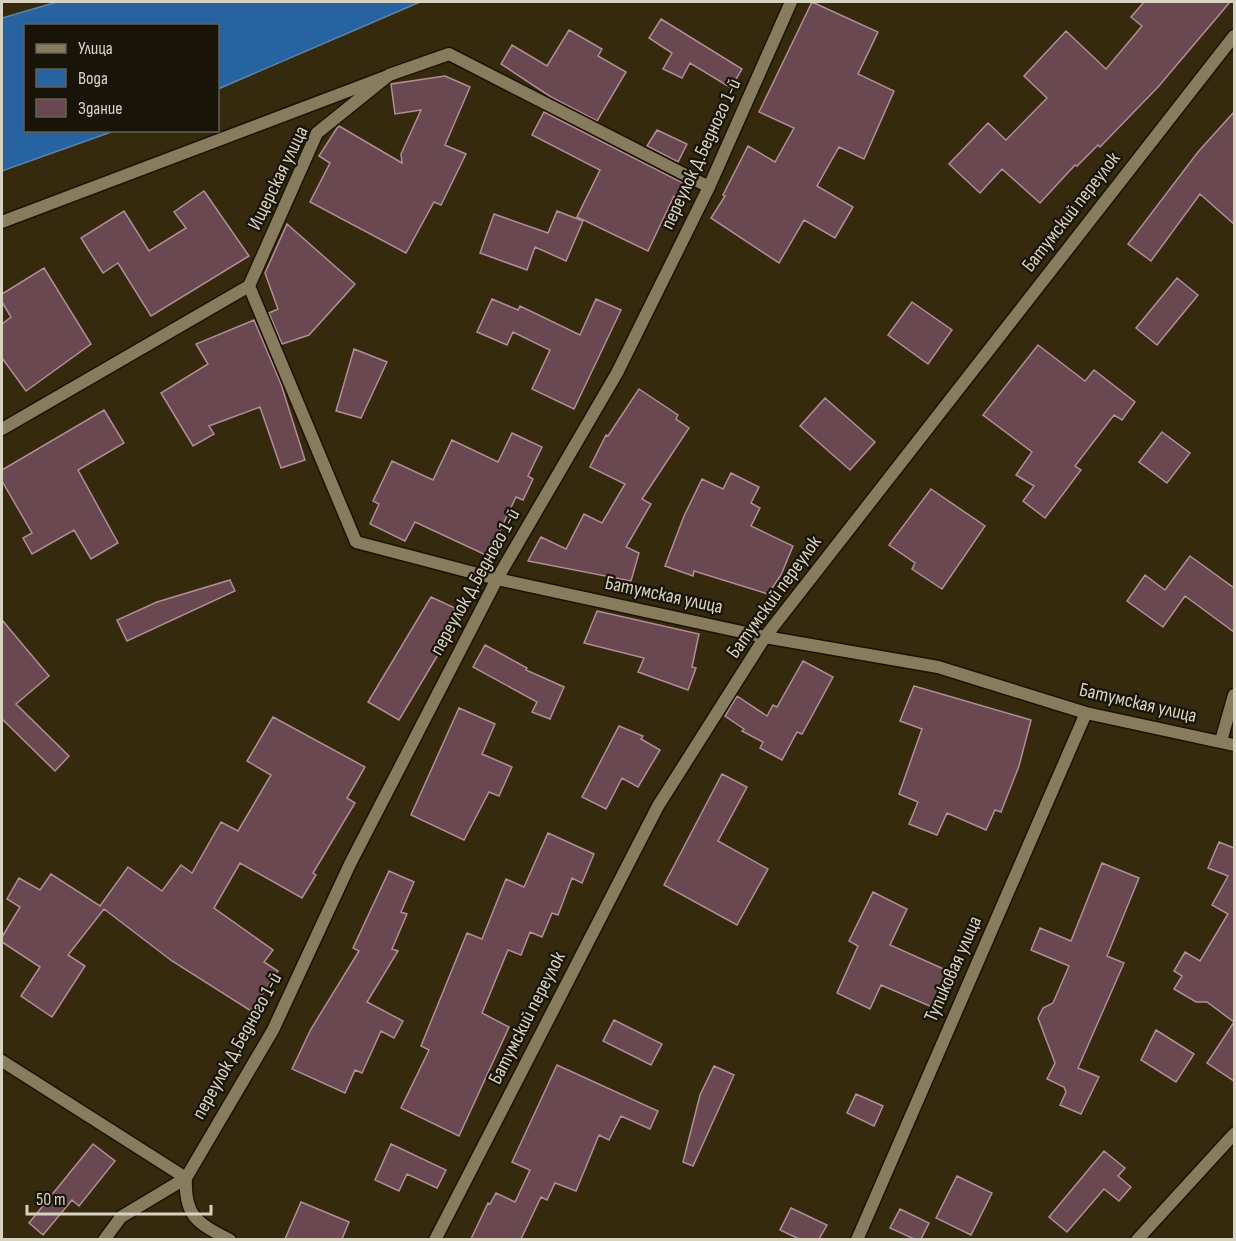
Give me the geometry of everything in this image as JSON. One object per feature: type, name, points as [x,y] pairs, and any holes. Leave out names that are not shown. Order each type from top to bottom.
[{"type":"street","name":"переулок Д.Бедного 1-й","points":[[186,1178],[273,1030],[350,864],[497,579],[617,373],[709,188],[791,2]]},
{"type":"street","name":"Батумский переулок","points":[[435,1239],[658,806],[765,637],[1234,36]]},
{"type":"street","name":"Ищерская улица","points":[[249,286],[317,133],[389,75],[449,54],[709,188]]},
{"type":"street","points":[[2,222],[389,75]]},
{"type":"street","name":"Батумская улица","points":[[249,286],[356,542],[497,579],[765,637],[938,667],[1086,713],[1234,745]]},
{"type":"street","points":[[2,429],[249,286]]},
{"type":"street","points":[[1221,741],[1234,695]]},
{"type":"street","name":"Тупиковая улица","points":[[857,1239],[1086,713]]},
{"type":"street","points":[[2,1061],[186,1178]]},
{"type":"street","points":[[1137,1239],[1234,1134]]},
{"type":"street","points":[[104,1239],[121,1217],[186,1178]]},
{"type":"street","points":[[186,1178],[185,1201],[202,1226],[230,1239]]},
{"type":"water","points":[[57,2],[420,2],[219,89],[219,24],[24,24],[24,132],[111,132],[2,171],[2,18]]},
{"type":"building","points":[[812,2],[878,32],[858,74],[894,91],[864,159],[839,147],[817,186],[853,207],[835,238],[804,220],[779,263],[711,218],[725,196],[723,195],[748,146],[775,162],[794,128],[759,112]]},
{"type":"building","points":[[1144,2],[1230,2],[1158,87],[1100,147],[1098,145],[1077,166],[1075,165],[1040,203],[1002,169],[980,193],[949,164],[988,123],[1006,140],[1047,98],[1024,76],[1066,31],[1106,69],[1142,26],[1131,17]]},
{"type":"building","points":[[661,19],[742,69],[731,88],[690,63],[682,78],[663,69],[672,53],[649,38]]},
{"type":"building","points":[[569,30],[602,49],[598,56],[626,72],[597,121],[551,97],[501,64],[512,45],[547,66]]},
{"type":"building","points":[[445,76],[470,87],[445,145],[466,154],[441,205],[434,202],[406,253],[310,202],[330,163],[319,156],[339,126],[402,163],[401,154],[421,110],[395,114],[391,84]]},
{"type":"building","points":[[544,112],[685,184],[677,198],[674,196],[648,251],[577,217],[600,170],[532,135]]},
{"type":"building","points":[[1234,112],[1234,224],[1200,194],[1151,261],[1128,244],[1198,152]]},
{"type":"building","points":[[657,130],[687,144],[678,162],[647,146]]},
{"type":"building","points":[[204,191],[249,256],[151,316],[118,263],[103,273],[81,238],[124,211],[149,251],[186,228],[174,212]]},
{"type":"building","points":[[557,211],[583,221],[566,261],[535,247],[527,270],[480,253],[494,214],[548,233]]},
{"type":"building","points":[[287,224],[355,284],[309,335],[282,344],[269,313],[278,309],[265,273]]},
{"type":"building","points":[[44,268],[91,344],[26,391],[2,358],[2,324],[11,317],[2,302],[2,294]]},
{"type":"building","points":[[1177,278],[1198,295],[1157,345],[1136,328]]},
{"type":"building","points":[[492,299],[518,310],[520,306],[580,335],[596,299],[621,310],[574,409],[532,389],[550,350],[513,332],[507,345],[477,332]]},
{"type":"building","points":[[912,302],[952,330],[928,364],[888,335]]},
{"type":"building","points":[[254,320],[281,384],[305,460],[281,468],[260,407],[209,426],[214,434],[193,446],[161,393],[208,364],[196,344]]},
{"type":"building","points":[[1038,345],[1085,381],[1094,370],[1135,402],[1122,420],[1114,415],[1075,466],[1081,470],[1045,518],[1023,501],[1034,486],[1016,475],[1032,452],[983,415]]},
{"type":"building","points":[[354,349],[387,362],[361,418],[336,411]]},
{"type":"building","points":[[639,389],[678,415],[676,419],[689,428],[642,499],[651,504],[626,547],[639,553],[631,581],[528,561],[541,537],[566,549],[584,514],[602,523],[625,484],[590,467],[606,435],[608,436]]},
{"type":"building","points":[[825,398],[875,442],[850,470],[800,426]]},
{"type":"building","points":[[104,410],[124,443],[78,470],[118,543],[91,559],[74,530],[32,554],[23,538],[32,533],[2,481],[2,470]]},
{"type":"building","points":[[1162,432],[1190,453],[1167,483],[1139,462]]},
{"type":"building","points":[[512,433],[542,447],[528,476],[533,479],[523,500],[516,497],[488,556],[415,522],[405,541],[370,524],[379,504],[373,501],[392,461],[433,480],[452,440],[498,462]]},
{"type":"building","points":[[731,473],[759,487],[751,503],[760,508],[751,526],[793,546],[781,575],[768,594],[694,571],[693,576],[665,566],[684,516],[702,479],[723,489]]},
{"type":"building","points":[[931,489],[985,526],[942,589],[912,569],[915,563],[889,545]]},
{"type":"building","points":[[1190,556],[1234,588],[1234,632],[1185,596],[1163,627],[1127,601],[1145,575],[1165,590]]},
{"type":"building","points":[[230,580],[235,591],[127,641],[117,620],[157,602]]},
{"type":"building","points":[[431,597],[455,608],[434,650],[439,653],[399,720],[368,702]]},
{"type":"building","points":[[597,611],[699,634],[692,667],[696,668],[688,690],[638,672],[644,658],[584,643]]},
{"type":"building","points":[[2,620],[49,676],[16,704],[69,756],[55,771],[2,719]]},
{"type":"building","points":[[485,645],[527,668],[526,670],[564,687],[550,719],[532,712],[537,702],[473,667]]},
{"type":"building","points":[[803,661],[833,677],[802,734],[797,732],[782,760],[760,748],[763,742],[742,731],[744,729],[725,716],[737,696],[767,716],[773,705],[777,707]]},
{"type":"building","points":[[914,686],[1031,720],[1019,766],[1001,812],[995,810],[986,830],[947,813],[937,835],[909,824],[918,802],[899,794],[922,729],[900,721]]},
{"type":"building","points":[[459,708],[495,724],[482,754],[512,767],[499,796],[489,792],[464,840],[411,815]]},
{"type":"building","points":[[273,717],[365,767],[347,798],[355,803],[313,873],[316,875],[302,898],[240,863],[214,908],[273,950],[264,962],[278,971],[251,1011],[172,961],[104,909],[68,955],[85,966],[52,1017],[21,996],[40,967],[2,942],[2,937],[20,907],[7,899],[19,878],[40,890],[51,874],[100,906],[128,867],[162,891],[181,865],[192,873],[221,822],[238,831],[271,775],[247,761]]},
{"type":"building","points":[[619,726],[643,736],[641,739],[660,750],[638,787],[622,778],[606,809],[582,797]]},
{"type":"building","points":[[722,774],[747,787],[718,841],[768,869],[737,925],[664,885]]},
{"type":"building","points":[[548,833],[594,854],[582,883],[572,878],[558,915],[552,913],[542,937],[530,932],[521,955],[508,950],[482,1013],[509,1027],[459,1136],[401,1108],[429,1050],[421,1046],[467,933],[482,939],[506,879],[524,887]]},
{"type":"building","points":[[1219,842],[1234,848],[1234,1022],[1207,1002],[1196,1002],[1174,989],[1182,976],[1174,971],[1185,952],[1200,961],[1228,914],[1212,905],[1228,876],[1208,868]]},
{"type":"building","points":[[1102,863],[1139,878],[1107,956],[1124,963],[1078,1068],[1099,1077],[1081,1114],[1060,1105],[1066,1092],[1064,1087],[1047,1079],[1055,1063],[1038,1018],[1043,1008],[1053,1003],[1069,966],[1031,950],[1040,928],[1071,941]]},
{"type":"building","points":[[389,871],[414,882],[401,912],[407,914],[392,949],[398,951],[367,1002],[403,1021],[394,1038],[381,1031],[362,1073],[355,1070],[345,1093],[292,1069],[311,1029],[359,951],[353,948]]},
{"type":"building","points":[[873,892],[907,909],[890,945],[948,971],[932,1007],[881,985],[870,1009],[837,993],[858,946],[849,941]]},
{"type":"building","points":[[614,1020],[662,1044],[651,1065],[603,1041]]},
{"type":"building","points":[[1234,1022],[1234,1081],[1207,1063]]},
{"type":"building","points":[[1156,1030],[1194,1054],[1176,1082],[1141,1060]]},
{"type":"building","points":[[557,1065],[658,1111],[650,1129],[621,1116],[609,1140],[599,1135],[576,1191],[555,1183],[547,1200],[541,1197],[521,1239],[471,1239],[488,1203],[490,1204],[496,1193],[515,1202],[530,1170],[512,1162]]},
{"type":"building","points":[[714,1066],[734,1075],[693,1166],[683,1162],[700,1095]]},
{"type":"building","points":[[856,1094],[883,1106],[874,1126],[847,1113]]},
{"type":"building","points":[[93,1144],[115,1161],[79,1206],[72,1200],[43,1235],[29,1223]]},
{"type":"building","points":[[391,1144],[446,1170],[437,1188],[407,1174],[399,1191],[375,1180]]},
{"type":"building","points":[[1104,1151],[1125,1168],[1118,1176],[1131,1187],[1119,1201],[1104,1189],[1067,1232],[1049,1217]]},
{"type":"building","points":[[957,1176],[992,1193],[971,1235],[936,1218]]},
{"type":"building","points":[[301,1202],[349,1222],[342,1239],[285,1239]]},
{"type":"building","points":[[791,1208],[827,1225],[819,1239],[799,1239],[780,1230]]},
{"type":"building","points":[[900,1209],[929,1223],[921,1239],[914,1239],[890,1228]]}]
